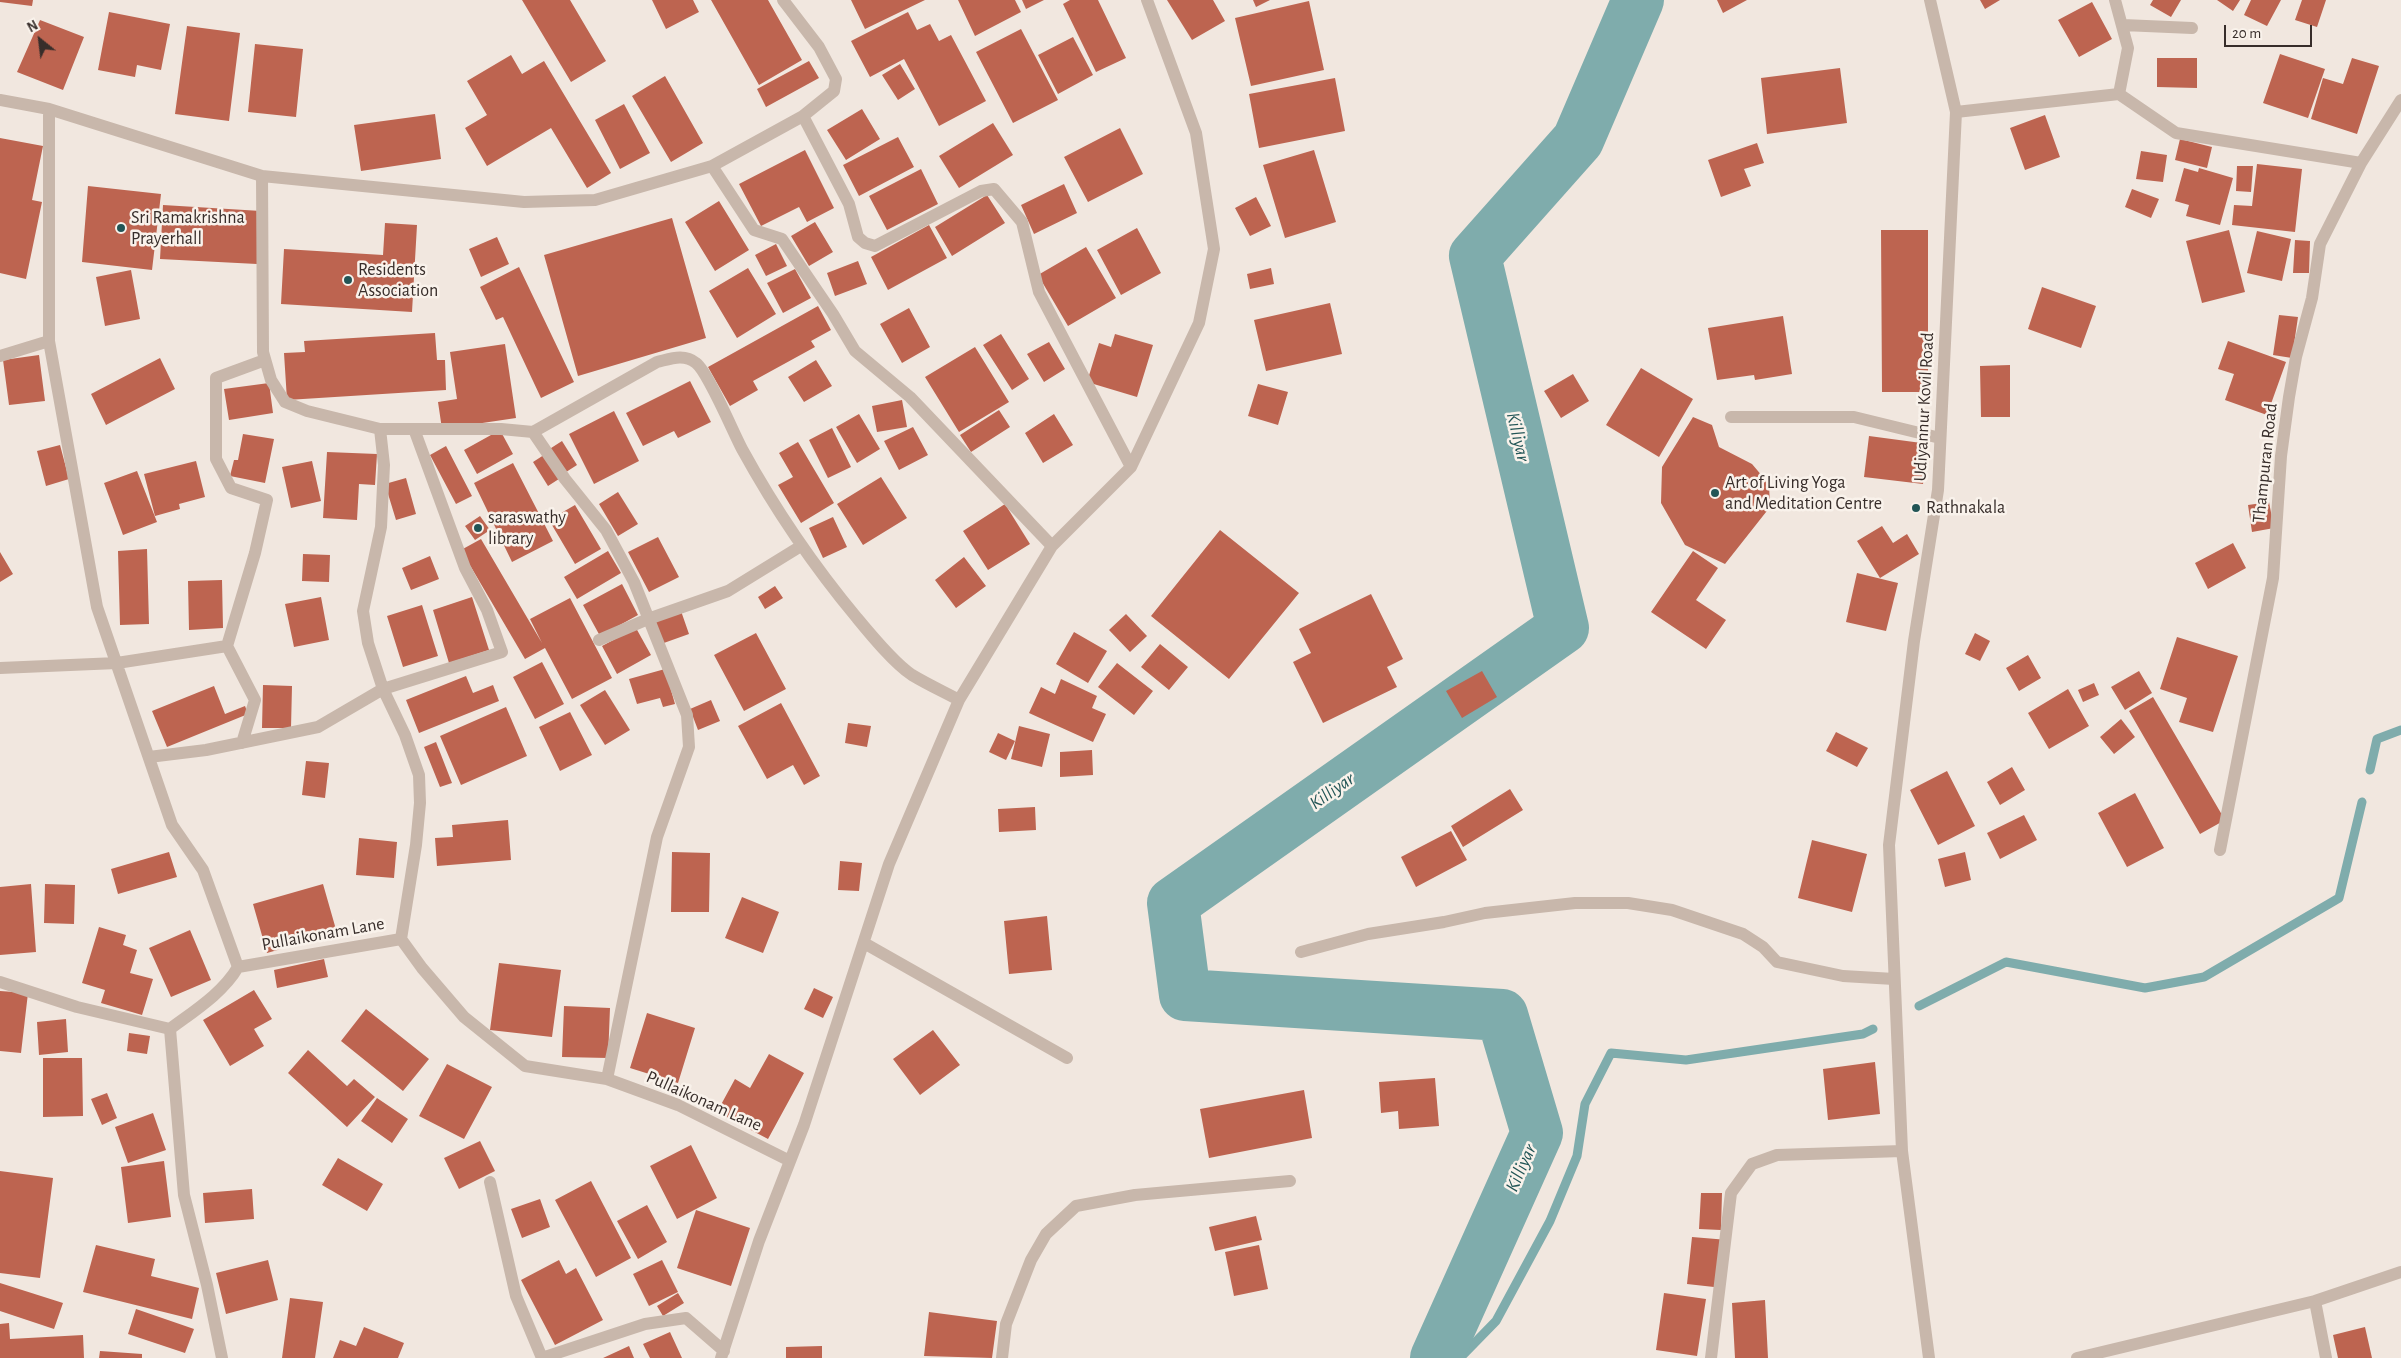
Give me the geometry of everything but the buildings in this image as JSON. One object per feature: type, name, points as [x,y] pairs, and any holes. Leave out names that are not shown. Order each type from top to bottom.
[{"type":"street","points":[[0,100],[49,109],[262,176],[524,202],[595,200],[712,166],[803,116],[834,91],[836,79],[819,46],[783,0]]},
{"type":"street","points":[[490,1182],[516,1296],[542,1358],[645,1324],[686,1318],[722,1354],[759,1241],[790,1161],[890,864],[959,700],[1052,546],[1131,467],[1199,323],[1214,249],[1196,133],[1147,0]]},
{"type":"street","name":"Udiyannur Kovil Road","points":[[1929,1358],[1902,1151],[1889,845],[1914,641],[1938,490],[1956,112],[1930,0]]},
{"type":"street","points":[[2115,0],[2128,48],[2119,94]]},
{"type":"street","points":[[2123,25],[2192,28]]},
{"type":"street","points":[[1956,112],[2119,94],[2176,133],[2361,163]]},
{"type":"street","name":"Thampuran Road","points":[[2220,850],[2273,578],[2281,456],[2296,357],[2312,298],[2320,244],[2361,163],[2401,100]]},
{"type":"street","points":[[0,982],[77,1007],[170,1028],[197,1010],[230,979],[238,967],[203,870],[172,825],[97,607],[50,341],[49,109]]},
{"type":"street","points":[[803,116],[849,204],[858,237],[865,243],[875,246],[981,191],[994,189],[1022,222],[1039,292],[1131,467]]},
{"type":"street","points":[[712,166],[754,230],[782,239],[833,314],[855,351],[910,398],[1052,546]]},
{"type":"street","points":[[262,176],[263,352],[271,380],[285,402],[307,411],[380,429],[501,429],[533,432],[657,362],[678,357],[688,358],[698,364],[770,500],[818,571],[871,634],[911,674],[959,700]]},
{"type":"street","points":[[0,356],[50,341]]},
{"type":"street","points":[[242,743],[255,700],[227,646],[255,553],[267,500],[232,488],[216,459],[216,378],[265,360]]},
{"type":"street","points":[[1731,417],[1854,417],[1940,438]]},
{"type":"street","points":[[380,429],[384,466],[381,527],[363,610],[368,643],[383,689],[405,735],[419,775],[420,803],[416,844],[401,939]]},
{"type":"street","points":[[149,757],[242,743],[318,727],[383,689],[502,652],[487,610],[465,568],[414,429]]},
{"type":"street","points":[[533,432],[565,480],[606,530],[634,582],[687,714],[689,747],[657,837],[607,1079]]},
{"type":"street","points":[[600,640],[648,618],[728,591],[801,546]]},
{"type":"street","points":[[0,668],[117,663],[227,646]]},
{"type":"street","points":[[1300,952],[1368,934],[1444,922],[1485,913],[1574,903],[1628,903],[1672,910],[1743,934],[1763,947],[1777,962],[1843,976],[1894,979]]},
{"type":"street","name":"Pullaikonam Lane","points":[[238,967],[401,939],[422,968],[464,1016],[525,1066],[607,1079],[678,1105],[790,1161]]},
{"type":"street","points":[[864,944],[1067,1058]]},
{"type":"street","points":[[170,1028],[184,1195],[207,1285],[222,1358]]},
{"type":"street","points":[[1710,1358],[1731,1193],[1752,1164],[1777,1155],[1902,1151]]},
{"type":"street","points":[[1002,1358],[1006,1324],[1031,1260],[1046,1234],[1076,1206],[1134,1195],[1290,1181]]},
{"type":"street","points":[[2077,1358],[2315,1300],[2401,1272]]},
{"type":"street","points":[[2315,1300],[2326,1358]]},
{"type":"waterway","name":"Killiyar","points":[[1436,1358],[1537,1133],[1502,1015],[1185,995],[1173,903],[1563,628],[1475,256],[1578,140],[1638,0]]},
{"type":"waterway","points":[[2370,770],[2377,739],[2401,730]]},
{"type":"waterway","points":[[1919,1006],[2006,962],[2145,988],[2204,977],[2339,898],[2362,802]]},
{"type":"waterway","points":[[1460,1358],[1496,1321],[1550,1221],[1577,1156],[1585,1104],[1611,1053],[1686,1060],[1863,1034],[1873,1029]]},
{"type":"place","name":"Sri Ramakrishna Prayerhall","points":[[121,228]]},
{"type":"place","name":"Residents Association","points":[[348,280]]},
{"type":"place","name":"Art of Living Yoga and Meditation Centre","points":[[1715,493]]},
{"type":"place","name":"Rathnakala","points":[[1916,508]]},
{"type":"place","name":"saraswathy library","points":[[478,528]]}]
